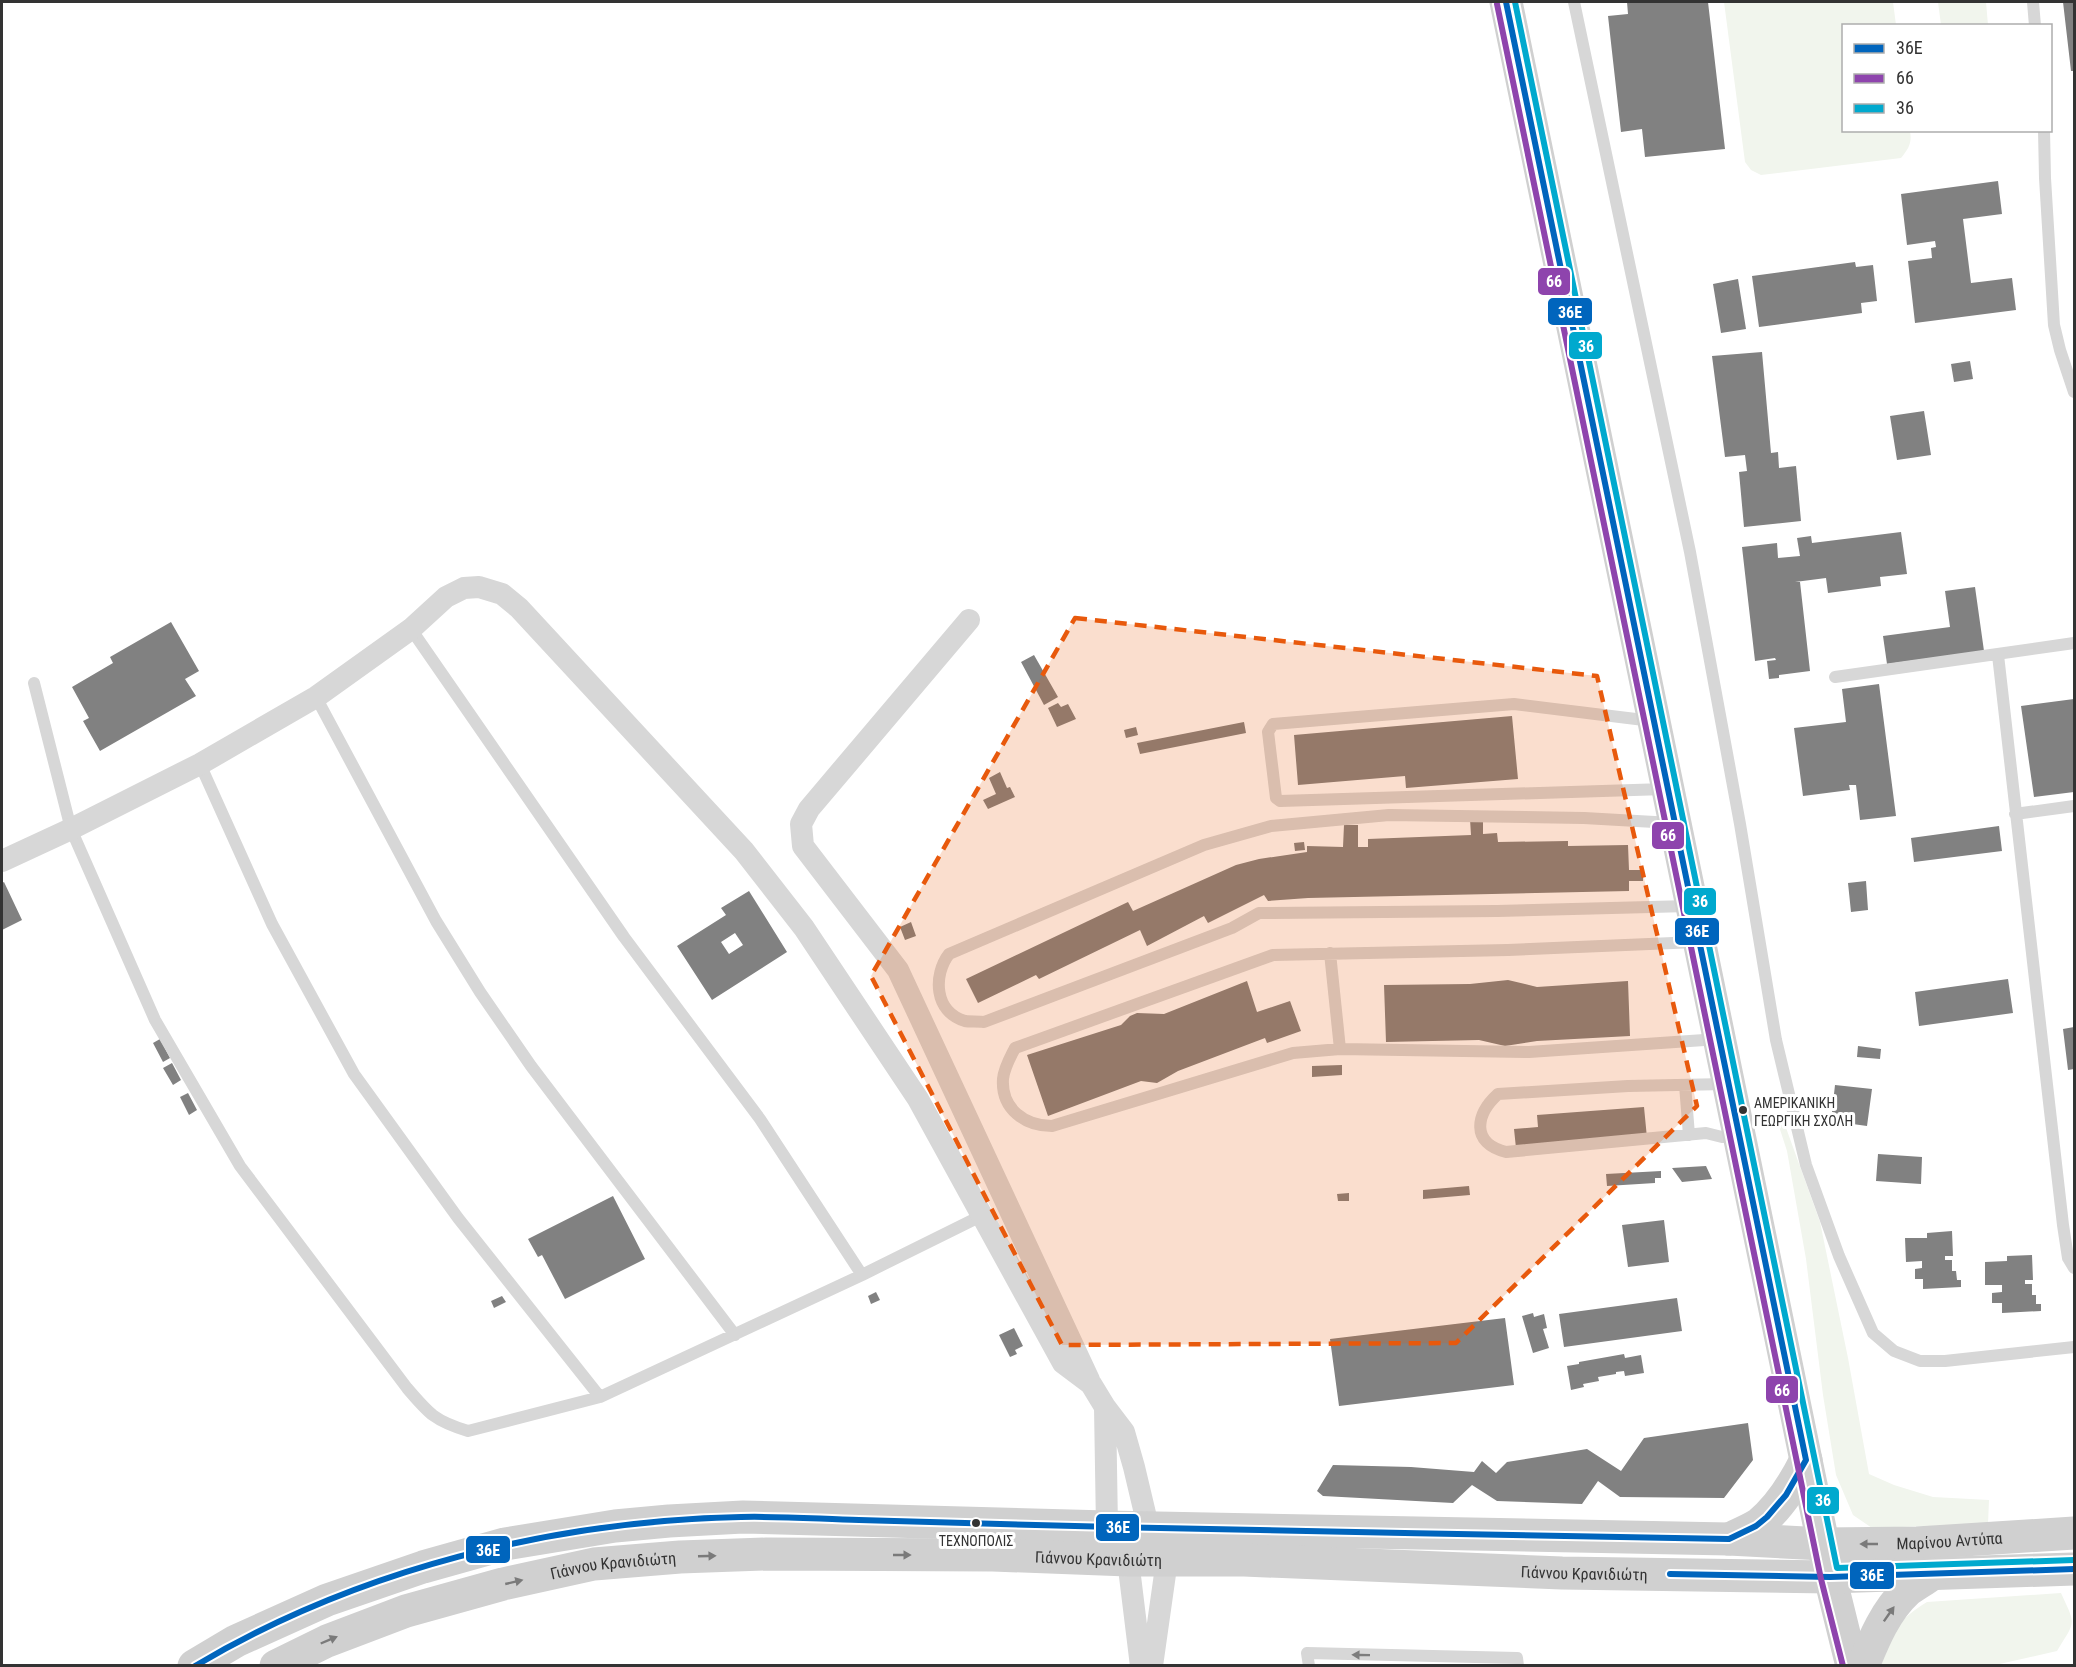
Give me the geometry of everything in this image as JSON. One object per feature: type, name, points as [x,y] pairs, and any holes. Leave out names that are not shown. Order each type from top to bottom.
[{"type":"street","points":[[1506,2],[1656,721],[1823,1544],[1852,1665]]},
{"type":"street","points":[[2,861],[200,764],[316,698],[411,629],[446,597],[464,588],[479,587],[502,594],[519,608],[744,851],[804,928],[918,1099],[1063,1363],[1091,1384]]},
{"type":"street","points":[[969,620],[809,809],[801,824],[803,846],[898,970],[1091,1384],[1124,1432],[1148,1526]]},
{"type":"street","points":[[1105,1407],[1107,1527]]},
{"type":"street","points":[[1729,1539],[1758,1524],[1781,1502],[1793,1486],[1806,1461]]},
{"type":"street","name":"Γιάννου Κρανιδιώτη","points":[[194,1665],[236,1641],[327,1600],[423,1567],[505,1544],[615,1526],[743,1517],[1107,1527],[1729,1539],[1823,1544]]},
{"type":"street","name":"Μαρίνου Αντύπα","points":[[1823,1544],[1917,1543],[2074,1533]]},
{"type":"street","name":"Γιάννου Κρανιδιώτη","points":[[276,1665],[327,1641],[406,1611],[503,1584],[594,1564],[680,1557],[766,1554],[993,1555],[1128,1560],[1244,1560],[1574,1573],[1830,1577]]},
{"type":"street","points":[[1128,1560],[1141,1665]]},
{"type":"street","points":[[1152,1665],[1167,1560]]},
{"type":"street","name":"Μαρίνου Αντύπα","points":[[1830,1577],[2074,1569]]},
{"type":"street","points":[[1863,1665],[1880,1626],[1892,1608],[1908,1591],[1932,1574]]},
{"type":"lane","points":[[1574,2],[1692,563],[1740,824],[1776,1040],[1806,1165],[1839,1256],[1874,1333],[1894,1352],[1920,1361],[1945,1361],[2074,1347]]},
{"type":"lane","points":[[2033,2],[2035,24]]},
{"type":"lane","points":[[2044,132],[2045,189],[2054,325],[2074,392]]},
{"type":"lane","points":[[411,629],[624,937],[760,1119],[862,1275]]},
{"type":"lane","points":[[1836,677],[2074,644]]},
{"type":"lane","points":[[1998,655],[2063,1225],[2068,1258],[2074,1268]]},
{"type":"lane","points":[[34,683],[71,829],[155,1020],[240,1166],[407,1388],[431,1416],[468,1431],[600,1397],[862,1275],[981,1216]]},
{"type":"lane","points":[[316,698],[436,921],[480,992],[531,1066],[735,1335]]},
{"type":"lane","points":[[1656,721],[1514,704],[1273,724],[1268,732],[1276,798],[1280,801],[1669,789]]},
{"type":"lane","points":[[200,764],[272,924],[354,1074],[458,1218],[600,1397]]},
{"type":"lane","points":[[2015,814],[2074,807]]},
{"type":"lane","points":[[1676,824],[1584,818],[1389,815],[1271,826],[1204,845],[949,954],[939,971],[939,992],[942,1001],[956,1016],[966,1021],[984,1022],[1232,928],[1259,914],[1693,906]]},
{"type":"lane","points":[[1701,941],[1508,950],[1273,955],[1015,1048],[1005,1069],[1003,1088],[1009,1106],[1015,1114],[1032,1124],[1052,1126],[1293,1053],[1340,1049],[1529,1052],[1720,1039]]},
{"type":"lane","points":[[1330,953],[1340,1049]]},
{"type":"lane","points":[[1730,1084],[1498,1094],[1484,1109],[1480,1126],[1486,1140],[1498,1150],[1506,1152],[1706,1133],[1722,1137],[1740,1136]]},
{"type":"lane","points":[[1684,1085],[1689,1135]]},
{"type":"lane","points":[[1310,1665],[1307,1653],[1517,1658],[1518,1665]]},
{"type":"highlighted area","points":[[1075,618],[1597,676],[1697,1106],[1456,1343],[1062,1345],[871,976]]},
{"type":"shaded area","points":[[1724,2],[1893,2],[1896,24],[1842,24],[1842,132],[1910,132],[1909,145],[1901,158],[1761,175],[1751,170],[1745,162]]},
{"type":"shaded area","points":[[1938,2],[1986,2],[1988,24],[1941,24]]},
{"type":"shaded area","points":[[1776,1117],[1785,1125],[1820,1222],[1869,1474],[1894,1485],[1933,1497],[1989,1500],[1988,1524],[1872,1528],[1853,1515],[1836,1475],[1823,1395],[1806,1259],[1787,1151]]},
{"type":"shaded area","points":[[2061,1593],[2072,1623],[2057,1651],[1995,1665],[1882,1666],[1883,1655],[1890,1636],[1902,1621],[1927,1602]]},
{"type":"building","points":[[1627,2],[1708,2],[1725,149],[1645,157],[1642,129],[1621,132],[1608,16],[1628,14]]},
{"type":"building","points":[[2063,2],[2074,2],[2074,71],[2071,71]]},
{"type":"building","points":[[1998,181],[2002,214],[1963,219],[1971,283],[2012,278],[2016,310],[1915,323],[1908,261],[1932,258],[1931,248],[1936,247],[1935,241],[1907,245],[1901,194]]},
{"type":"building","points":[[1855,262],[1856,267],[1873,265],[1877,301],[1861,303],[1862,313],[1759,327],[1752,276]]},
{"type":"building","points":[[1738,279],[1746,329],[1721,333],[1713,284]]},
{"type":"building","points":[[1762,352],[1771,453],[1778,452],[1779,468],[1796,466],[1801,521],[1744,527],[1739,472],[1747,471],[1745,455],[1725,457],[1712,356]]},
{"type":"building","points":[[1970,361],[1973,379],[1954,382],[1951,364]]},
{"type":"building","points":[[1924,411],[1931,455],[1897,460],[1890,416]]},
{"type":"building","points":[[1901,532],[1907,574],[1880,577],[1881,586],[1828,593],[1826,578],[1795,582],[1800,582],[1810,671],[1779,675],[1779,678],[1769,679],[1767,661],[1776,660],[1775,658],[1755,661],[1742,547],[1777,543],[1778,558],[1800,556],[1797,538],[1811,536],[1812,543]]},
{"type":"building","points":[[1975,587],[1984,651],[1887,664],[1883,636],[1950,627],[1945,591]]},
{"type":"building","points":[[171,622],[199,671],[185,679],[196,696],[100,751],[83,721],[89,718],[72,687],[113,663],[110,657]]},
{"type":"building","points":[[1034,655],[1058,697],[1044,705],[1021,662]]},
{"type":"building","points":[[1879,684],[1896,816],[1860,820],[1856,785],[1849,785],[1850,790],[1803,796],[1794,728],[1846,722],[1842,689]]},
{"type":"building","points":[[2074,699],[2074,792],[2034,797],[2021,706]]},
{"type":"building","points":[[1058,703],[1061,707],[1068,704],[1076,719],[1057,727],[1048,708]]},
{"type":"building","points":[[1512,716],[1518,779],[1406,788],[1405,776],[1298,785],[1294,735]]},
{"type":"building","points":[[1244,722],[1246,733],[1140,754],[1137,743]]},
{"type":"building","points":[[1136,727],[1138,735],[1126,738],[1124,730]]},
{"type":"building","points":[[1000,772],[1007,788],[1010,787],[1015,797],[988,809],[983,800],[996,794],[989,778]]},
{"type":"building","points":[[1470,819],[1483,819],[1483,834],[1497,833],[1498,842],[1568,841],[1568,846],[1628,845],[1629,870],[1643,870],[1643,881],[1629,881],[1629,891],[1308,898],[1268,901],[1264,895],[1208,923],[1204,916],[1147,946],[1140,930],[1039,979],[1036,975],[978,1003],[966,979],[1128,902],[1133,911],[1236,865],[1307,852],[1307,846],[1343,847],[1344,825],[1358,825],[1358,847],[1368,847],[1368,839],[1471,835]]},
{"type":"building","points":[[1999,826],[2002,851],[1914,862],[1911,838]]},
{"type":"building","points":[[1304,842],[1305,850],[1295,851],[1294,843]]},
{"type":"building","points":[[1866,881],[1868,910],[1851,912],[1848,883]]},
{"type":"building","points":[[4,882],[22,920],[2,930],[2,883]]},
{"type":"building","points":[[749,891],[787,952],[712,1000],[677,946],[726,915],[721,908]],"holes":[[[735,933],[743,945],[729,954],[721,942]]]},
{"type":"building","points":[[911,922],[916,936],[905,940],[900,927]]},
{"type":"building","points":[[2008,979],[2013,1013],[1919,1026],[1915,992]]},
{"type":"building","points":[[1508,980],[1537,987],[1628,981],[1630,1036],[1537,1041],[1505,1046],[1479,1040],[1386,1042],[1384,985],[1470,984]]},
{"type":"building","points":[[1247,981],[1257,1012],[1290,1001],[1301,1031],[1267,1043],[1265,1038],[1178,1071],[1157,1083],[1141,1081],[1048,1116],[1027,1055],[1121,1025],[1137,1013],[1164,1014]]},
{"type":"building","points":[[2074,1027],[2074,1069],[2068,1070],[2063,1029]]},
{"type":"building","points":[[160,1039],[170,1058],[163,1062],[153,1043]]},
{"type":"building","points":[[1858,1046],[1881,1049],[1880,1059],[1857,1057]]},
{"type":"building","points":[[172,1063],[181,1080],[173,1085],[163,1068]]},
{"type":"building","points":[[1342,1065],[1342,1075],[1312,1077],[1312,1066]]},
{"type":"building","points":[[1835,1085],[1872,1089],[1867,1126],[1831,1121]]},
{"type":"building","points":[[188,1093],[197,1110],[189,1115],[180,1097]]},
{"type":"building","points":[[1644,1107],[1647,1138],[1516,1148],[1514,1129],[1538,1127],[1537,1115]]},
{"type":"building","points":[[1878,1154],[1922,1157],[1921,1184],[1876,1181]]},
{"type":"building","points":[[1706,1166],[1712,1179],[1682,1182],[1672,1168]]},
{"type":"building","points":[[1661,1171],[1661,1178],[1655,1178],[1655,1183],[1607,1186],[1606,1174]]},
{"type":"building","points":[[1469,1186],[1470,1195],[1423,1199],[1423,1190]]},
{"type":"building","points":[[1349,1193],[1349,1201],[1338,1201],[1337,1194]]},
{"type":"building","points":[[613,1196],[645,1259],[565,1299],[542,1255],[538,1257],[528,1239]]},
{"type":"building","points":[[1664,1220],[1669,1262],[1628,1267],[1622,1225]]},
{"type":"building","points":[[1952,1231],[1953,1256],[1945,1256],[1945,1260],[1952,1260],[1952,1271],[1956,1271],[1957,1280],[1961,1280],[1961,1287],[1923,1289],[1923,1279],[1915,1279],[1915,1269],[1922,1268],[1922,1261],[1906,1262],[1905,1238],[1927,1238],[1927,1233]]},
{"type":"building","points":[[2032,1255],[2033,1280],[2025,1280],[2025,1284],[2032,1284],[2032,1295],[2036,1295],[2036,1304],[2041,1304],[2041,1311],[2002,1313],[2002,1303],[1992,1303],[1992,1293],[2002,1292],[2002,1285],[1985,1285],[1985,1262],[2007,1261],[2007,1256]]},
{"type":"building","points":[[876,1292],[880,1300],[871,1304],[868,1296]]},
{"type":"building","points":[[502,1296],[506,1302],[494,1308],[491,1301]]},
{"type":"building","points":[[1677,1298],[1682,1331],[1564,1347],[1559,1314]]},
{"type":"building","points":[[1533,1313],[1534,1317],[1544,1314],[1547,1328],[1543,1329],[1549,1348],[1533,1353],[1522,1316]]},
{"type":"building","points":[[1505,1318],[1514,1385],[1339,1406],[1330,1339]]},
{"type":"building","points":[[1014,1328],[1023,1346],[1015,1350],[1017,1354],[1010,1357],[999,1335]]},
{"type":"building","points":[[1624,1354],[1625,1358],[1641,1355],[1644,1373],[1625,1376],[1624,1371],[1616,1372],[1616,1374],[1598,1377],[1599,1381],[1583,1384],[1584,1387],[1571,1390],[1567,1366]]},
{"type":"building","points":[[1748,1423],[1753,1460],[1724,1498],[1620,1497],[1598,1481],[1582,1504],[1497,1501],[1472,1485],[1453,1503],[1323,1496],[1317,1491],[1333,1465],[1411,1467],[1474,1472],[1482,1461],[1496,1473],[1507,1462],[1587,1449],[1621,1471],[1644,1438]]},
{"type":"transit line","name":"36Ε","points":[[195,1666],[258,1632],[323,1602],[390,1577],[529,1540],[599,1528],[670,1521],[770,1517],[1187,1529],[1729,1539],[1756,1526],[1786,1495],[1806,1460],[1506,2]]},
{"type":"transit line","name":"36","points":[[1515,2],[1837,1568],[2074,1560]]},
{"type":"transit line","name":"66","points":[[1497,4],[1821,1579],[1843,1666]]},
{"type":"transit line","name":"36Ε","points":[[1670,1574],[1830,1577],[2074,1569]]},
{"type":"place","name":"ΑΜΕΡΙΚΑΝΙΚΗ ΓΕΩΡΓΙΚΗ ΣΧΟΛΗ","points":[[1743,1110]]},
{"type":"place","name":"ΤΕΧΝΟΠΟΛΙΣ","points":[[976,1523]]}]
